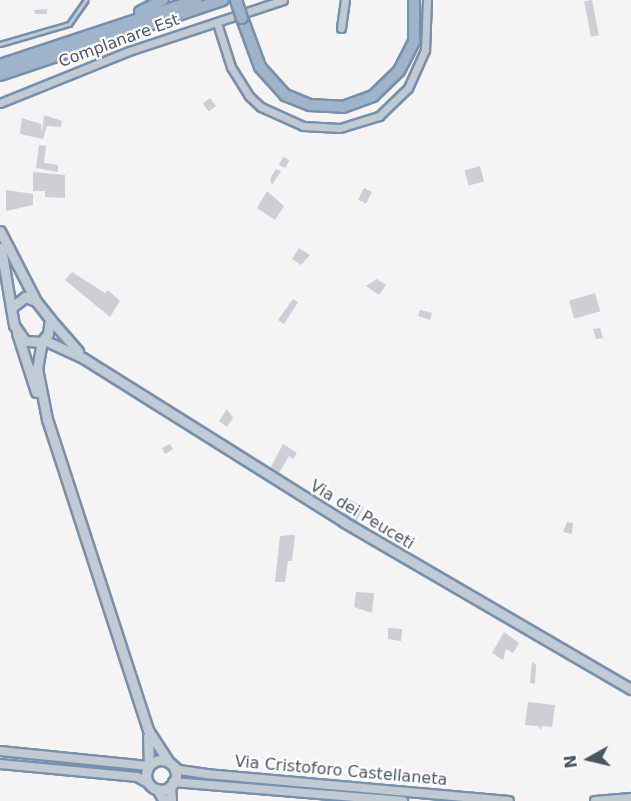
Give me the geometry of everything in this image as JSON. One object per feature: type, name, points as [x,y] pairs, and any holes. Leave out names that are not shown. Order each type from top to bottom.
[{"type":"highway","points":[[0,64],[22,52],[144,11],[163,0]]},
{"type":"highway","points":[[0,64],[197,0]]},
{"type":"highway","points":[[0,75],[223,0]]},
{"type":"highway","points":[[236,0],[257,62],[268,78],[285,95],[320,107],[350,105],[373,96],[394,78],[411,48],[414,0]]},
{"type":"highway","points":[[166,19],[243,0]]},
{"type":"highway","points":[[406,0],[411,48]]},
{"type":"main road","name":"Via dei Peuceti","points":[[0,231],[21,278],[36,301],[83,358]]},
{"type":"main road","points":[[0,244],[12,320],[47,419],[148,730],[176,773],[172,784],[171,801]]},
{"type":"main road","points":[[10,301],[36,301]]},
{"type":"main road","points":[[0,312],[12,320]]},
{"type":"main road","points":[[47,419],[37,368],[50,319]]},
{"type":"main road","name":"Via dei Peuceti","points":[[16,331],[26,341],[54,341],[363,534],[631,688]]},
{"type":"main road","points":[[148,730],[152,786],[164,801]]},
{"type":"main road","points":[[149,765],[158,760],[170,763]]},
{"type":"main road","points":[[152,786],[172,784]]},
{"type":"street","name":"Complanare Est","points":[[0,103],[120,54],[283,0]]},
{"type":"street","points":[[341,28],[345,0]]},
{"type":"street","points":[[217,22],[231,67],[249,96],[261,107],[303,126],[340,128],[379,116],[408,88],[425,50],[427,0]]},
{"type":"street","points":[[0,751],[149,765]]},
{"type":"street","name":"Via Cristoforo Castellaneta","points":[[170,763],[179,770],[206,774],[509,801]]},
{"type":"street","points":[[0,764],[137,777],[152,786]]},
{"type":"street","name":"Via Cristoforo Castellaneta","points":[[172,784],[403,801]]},
{"type":"street","points":[[595,801],[631,798]]},
{"type":"lane","points":[[0,44],[69,24],[86,0]]},
{"type":"building","points":[[592,0],[599,35],[591,37],[584,2]]},
{"type":"building","points":[[47,9],[47,14],[35,14],[34,10]]},
{"type":"building","points":[[210,98],[216,106],[209,111],[203,103]]},
{"type":"building","points":[[44,115],[62,121],[61,127],[47,126],[43,139],[20,134],[22,118],[41,124],[42,133]]},
{"type":"building","points":[[39,145],[46,146],[44,163],[58,165],[58,172],[36,168]]},
{"type":"building","points":[[283,157],[289,160],[285,168],[279,165]]},
{"type":"building","points":[[480,166],[484,181],[469,186],[465,170]]},
{"type":"building","points":[[276,169],[281,171],[272,185],[270,179]]},
{"type":"building","points":[[33,172],[65,175],[65,198],[45,197],[45,191],[33,191]]},
{"type":"building","points":[[364,188],[372,192],[366,204],[358,200]]},
{"type":"building","points":[[6,190],[33,194],[33,205],[6,211]]},
{"type":"building","points":[[267,191],[284,206],[275,220],[257,208]]},
{"type":"building","points":[[299,248],[310,255],[301,265],[292,259]]},
{"type":"building","points":[[72,272],[105,293],[108,290],[120,301],[110,317],[65,280]]},
{"type":"building","points":[[377,279],[386,285],[379,295],[366,286]]},
{"type":"building","points":[[595,293],[600,311],[574,319],[569,300]]},
{"type":"building","points":[[293,299],[298,302],[284,324],[278,320]]},
{"type":"building","points":[[420,310],[432,313],[430,320],[418,316]]},
{"type":"building","points":[[600,328],[603,338],[596,339],[593,329]]},
{"type":"building","points":[[227,409],[233,418],[227,427],[219,421]]},
{"type":"building","points":[[170,444],[173,449],[165,454],[162,448]]},
{"type":"building","points":[[283,444],[297,453],[293,459],[289,456],[279,473],[271,467]]},
{"type":"building","points":[[349,499],[364,507],[357,520],[362,526],[344,515]]},
{"type":"building","points":[[567,522],[573,523],[572,534],[563,532]]},
{"type":"building","points":[[295,535],[292,561],[288,561],[285,582],[275,582],[280,536]]},
{"type":"building","points":[[356,592],[374,593],[372,613],[354,607]]},
{"type":"building","points":[[388,628],[402,629],[401,641],[388,639]]},
{"type":"building","points":[[504,632],[519,643],[513,653],[506,649],[503,660],[492,653]]},
{"type":"building","points":[[532,662],[536,665],[535,684],[530,683]]},
{"type":"building","points":[[528,702],[555,705],[552,727],[542,726],[541,730],[538,726],[525,725]]}]
